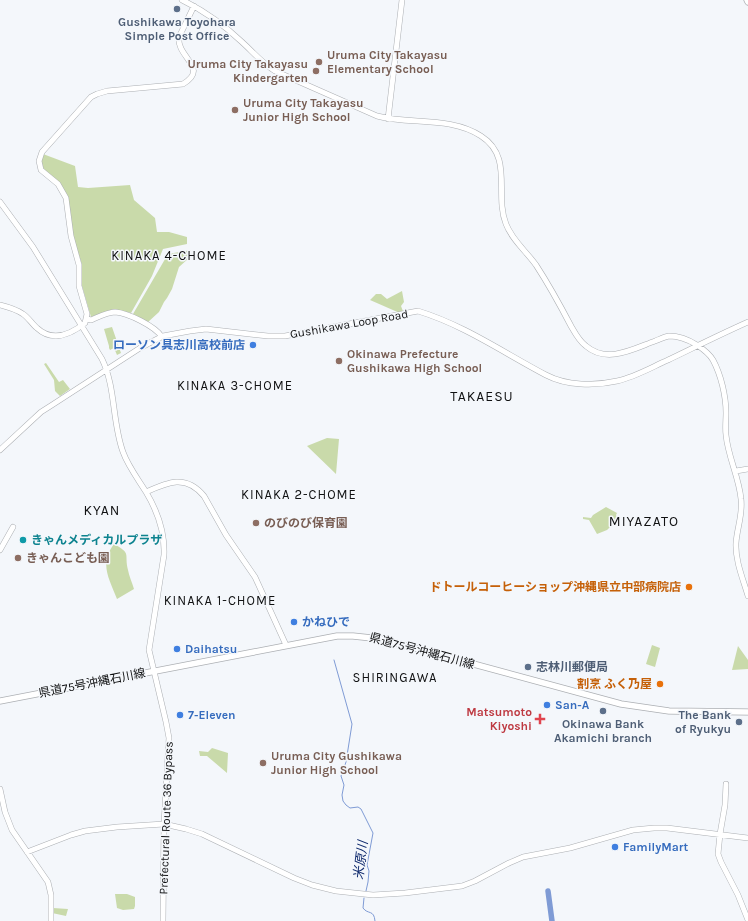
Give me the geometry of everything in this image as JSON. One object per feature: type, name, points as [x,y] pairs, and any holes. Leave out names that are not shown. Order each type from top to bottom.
[{"type":"main road","points":[[182,0],[218,21],[275,71],[364,110],[388,118],[451,124],[470,129],[491,144],[500,160],[503,211],[507,226],[546,279],[579,339],[590,349],[612,355],[668,336],[683,338],[709,354],[714,362],[722,386],[726,406],[727,444],[736,471],[741,497],[742,507],[736,550],[748,596]]},
{"type":"main road","points":[[388,118],[402,0]]},
{"type":"main road","points":[[0,305],[24,314],[43,333],[50,336],[66,334],[82,325],[87,319],[88,314],[80,286],[79,265],[71,236],[66,198],[58,184],[41,170],[39,162],[41,154],[91,97],[107,91],[183,84],[190,79],[193,75],[191,62],[180,49],[178,43],[179,37],[194,6]]},
{"type":"main road","points":[[0,202],[33,247],[82,325]]},
{"type":"main road","name":"Gushikawa Loop Road","points":[[0,450],[41,412],[140,348],[162,337],[190,330],[206,329],[268,336],[285,336],[418,311],[432,315],[473,334],[548,376],[576,384],[618,380],[649,369],[748,322]]},
{"type":"main road","points":[[87,319],[91,320],[114,312],[131,316],[146,324],[162,337]]},
{"type":"main road","name":"Prefectural Route 36 Bypass","points":[[82,325],[107,369],[122,451],[146,492],[159,519],[164,545],[161,574],[148,650],[169,738],[164,824],[163,921]]},
{"type":"main road","points":[[736,471],[748,469]]},
{"type":"main road","points":[[146,492],[159,486],[179,482],[190,484],[200,490],[226,535],[255,577],[286,645]]},
{"type":"main road","points":[[0,550],[13,527]]},
{"type":"main road","name":"県道75号沖縄石川線","points":[[0,701],[336,636],[366,636],[410,646],[531,681],[621,704],[669,711],[748,712]]},
{"type":"main road","points":[[726,784],[725,805],[718,848],[719,858],[738,895],[748,920]]},
{"type":"main road","points":[[0,789],[9,825],[14,835],[43,875],[50,889],[52,902],[51,921]]},
{"type":"main road","points":[[27,852],[63,837],[85,831],[126,826],[164,824],[202,834],[294,878],[312,885],[336,891],[373,895],[405,893],[462,886],[523,857],[570,848],[633,830],[660,828],[748,838]]},
{"type":"green space","points":[[43,154],[75,166],[78,187],[88,188],[130,185],[134,200],[155,218],[157,232],[169,232],[187,237],[187,244],[163,249],[152,276],[131,313],[114,309],[91,317],[82,286],[82,265],[73,236],[68,198],[44,170],[41,161]]},
{"type":"green space","points":[[191,250],[189,258],[179,267],[172,289],[159,312],[147,323],[133,314],[168,254]]},
{"type":"green space","points":[[402,291],[404,302],[401,306],[404,314],[370,300],[376,294],[381,294],[387,299]]},
{"type":"green space","points":[[112,327],[121,353],[117,355],[114,348],[110,350],[109,348],[104,329]]},
{"type":"green space","points":[[46,363],[59,382],[63,380],[70,389],[60,396],[55,391],[54,380],[44,364]]},
{"type":"green space","points":[[327,438],[339,439],[336,474],[307,446]]},
{"type":"green space","points":[[606,507],[617,513],[616,515],[618,519],[607,530],[597,534],[589,520],[583,519],[583,517],[591,518],[593,515]]},
{"type":"green space","points":[[114,544],[126,554],[128,572],[134,589],[117,599],[106,565],[109,551]]},
{"type":"green space","points":[[652,645],[660,648],[655,667],[646,664]]},
{"type":"green space","points":[[738,646],[748,660],[748,669],[732,670]]},
{"type":"green space","points":[[212,748],[228,753],[227,773],[207,756],[200,756],[199,751],[208,752]]},
{"type":"green space","points":[[115,894],[127,894],[135,897],[134,909],[123,910],[117,908]]},
{"type":"green space","points":[[53,908],[68,909],[66,916],[52,913]]},
{"type":"waterway","name":"米原川","points":[[334,660],[352,724],[346,762],[341,776],[344,785],[342,795],[343,801],[350,808],[358,807],[361,809],[373,833],[367,865],[369,871],[366,891]]},
{"type":"waterway","points":[[548,891],[552,921]]},
{"type":"waterway","name":"米原川","points":[[364,898],[363,908],[372,913],[375,921]]},
{"type":"place","name":"Gushikawa Toyohara Simple Post Office","points":[[177,9]]},
{"type":"place","name":"Uruma City Takayasu Elementary School","points":[[319,62]]},
{"type":"place","name":"Uruma City Takayasu Kindergarten","points":[[316,71]]},
{"type":"place","name":"Uruma City Takayasu Junior High School","points":[[235,110]]},
{"type":"place","name":"ローソン具志川高校前店","points":[[253,345]]},
{"type":"place","name":"Okinawa Prefecture Gushikawa High School","points":[[339,361]]},
{"type":"place","name":"のびのび保育園","points":[[256,523]]},
{"type":"place","name":"きゃんメディカルプラザ","points":[[23,540]]},
{"type":"place","name":"きゃんこども園","points":[[18,558]]},
{"type":"place","name":"ドトールコーヒーショップ沖縄県立中部病院店","points":[[689,587]]},
{"type":"place","name":"かねひで","points":[[294,622]]},
{"type":"place","name":"Daihatsu","points":[[177,649]]},
{"type":"place","name":"志林川郵便局","points":[[528,667]]},
{"type":"place","name":"割烹 ふく乃屋","points":[[660,684]]},
{"type":"place","name":"San-A","points":[[547,705]]},
{"type":"place","name":"Okinawa Bank Akamichi branch","points":[[603,711]]},
{"type":"place","name":"7-Eleven","points":[[180,715]]},
{"type":"place","name":"Matsumoto Kiyoshi","points":[[540,719]]},
{"type":"place","name":"The Bank of Ryukyu","points":[[739,722]]},
{"type":"place","name":"Uruma City Gushikawa Junior High School","points":[[263,763]]},
{"type":"place","name":"FamilyMart","points":[[615,847]]},
{"type":"district","name":"KINAKA 4-CHOME","points":[[169,255]]},
{"type":"district","name":"KINAKA 3-CHOME","points":[[235,385]]},
{"type":"district","name":"TAKAESU","points":[[482,396]]},
{"type":"district","name":"KINAKA 2-CHOME","points":[[299,494]]},
{"type":"district","name":"KYAN","points":[[102,510]]},
{"type":"district","name":"MIYAZATO","points":[[644,521]]},
{"type":"district","name":"KINAKA 1-CHOME","points":[[220,600]]},
{"type":"district","name":"SHIRINGAWA","points":[[395,677]]}]
